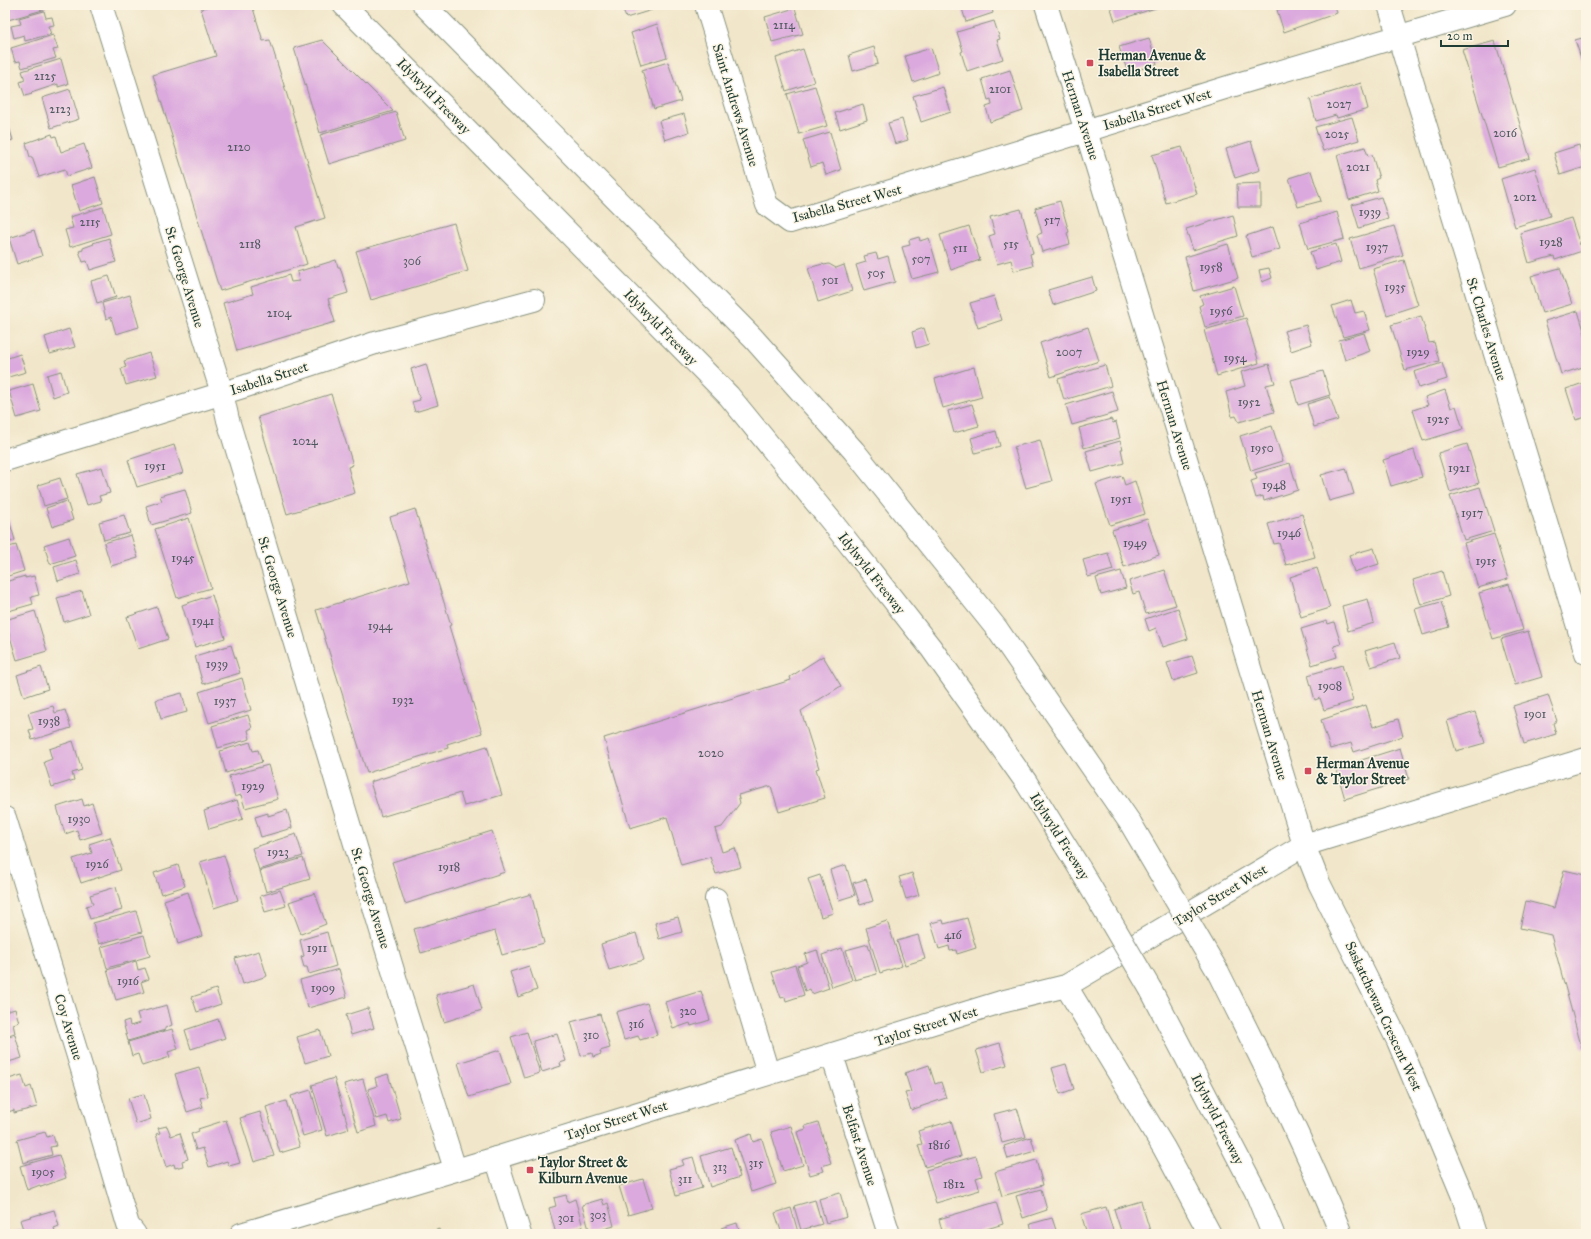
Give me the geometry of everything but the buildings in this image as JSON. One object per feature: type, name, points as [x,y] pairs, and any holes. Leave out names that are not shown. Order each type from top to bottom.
[{"type":"main road","name":"St. George Avenue","points":[[101,5],[222,393],[228,420],[386,948],[455,1169]]},
{"type":"main road","name":"Idylwyld Freeway","points":[[344,5],[729,396],[832,522],[931,648],[1026,782],[1080,869],[1151,990],[1256,1192],[1273,1234]]},
{"type":"main road","points":[[424,5],[753,338],[854,451],[997,629],[1131,824],[1218,972],[1326,1197],[1340,1234]]},
{"type":"main road","name":"Saint Andrews Avenue","points":[[706,5],[767,206]]},
{"type":"main road","name":"Herman Avenue","points":[[1046,5],[1086,131],[1304,845]]},
{"type":"main road","name":"St. Charles Avenue","points":[[1389,5],[1586,653]]},
{"type":"main road","name":"Isabella Street West","points":[[767,206],[790,222],[1505,5]]},
{"type":"main road","name":"Isabella Street","points":[[5,460],[222,393],[375,343],[534,300]]},
{"type":"main road","name":"Taylor Street West","points":[[241,1234],[496,1158],[1001,1002],[1066,986],[1304,845],[1586,759]]},
{"type":"main road","name":"Coy Avenue","points":[[5,818],[128,1225],[135,1234]]},
{"type":"main road","name":"Saskatchewan Crescent West","points":[[1304,845],[1319,883],[1398,1041],[1462,1194],[1475,1234]]},
{"type":"main road","points":[[716,899],[768,1073]]},
{"type":"main road","points":[[1066,986],[1164,1148],[1210,1234]]},
{"type":"main road","name":"Belfast Avenue","points":[[832,1055],[889,1234]]},
{"type":"main road","points":[[496,1158],[520,1234]]},
{"type":"place","name":"Herman Avenue & Isabella Street","points":[[1090,63]]},
{"type":"place","name":"Herman Avenue & Taylor Street","points":[[1308,771]]},
{"type":"place","name":"Taylor Street & Kilburn Avenue","points":[[530,1170]]}]
